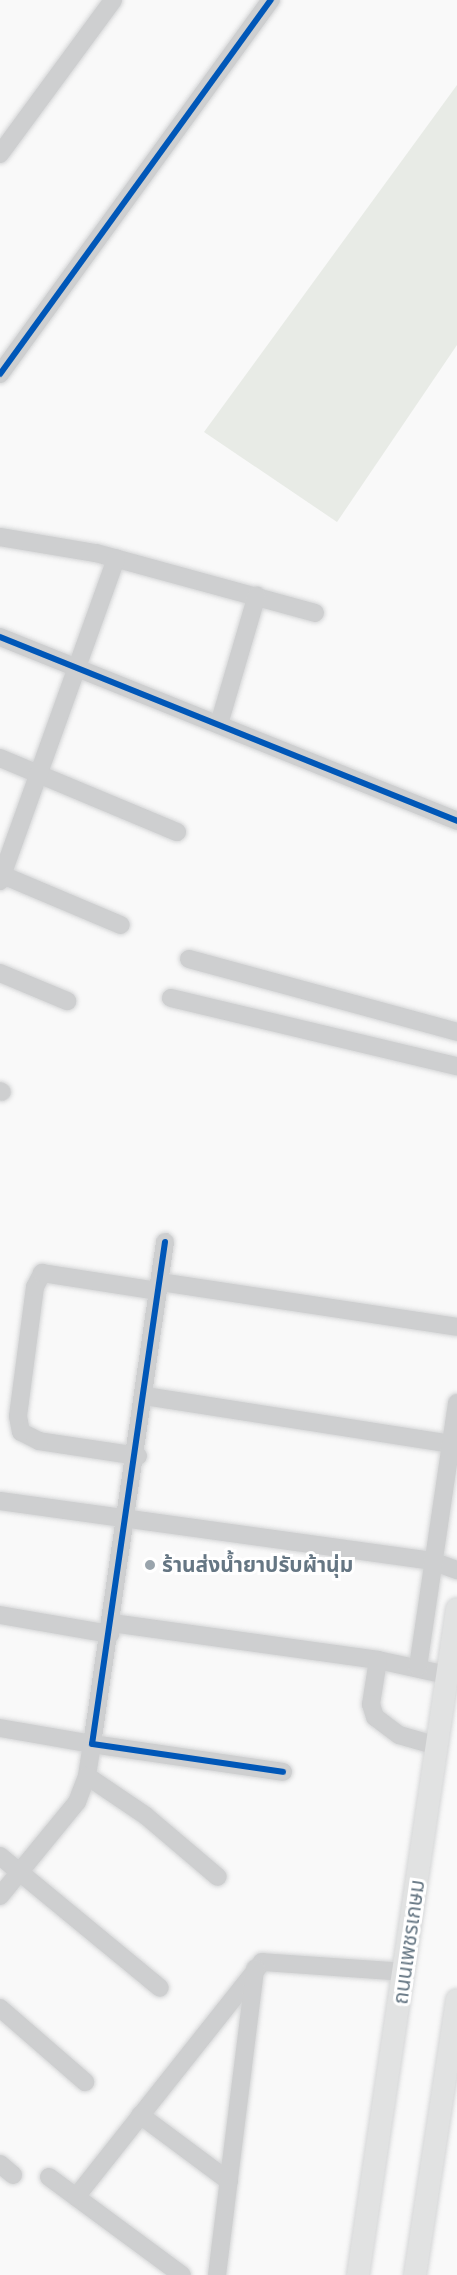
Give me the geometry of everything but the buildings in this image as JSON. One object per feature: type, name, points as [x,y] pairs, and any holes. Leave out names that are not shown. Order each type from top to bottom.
[{"type":"main road","name":"ถนนเพชรเกษม","points":[[358,2275],[457,1609]]},
{"type":"main road","points":[[415,2275],[457,2000]]},
{"type":"street","points":[[0,154],[113,0]]},
{"type":"street","points":[[0,374],[271,0]]},
{"type":"street","points":[[0,537],[116,558],[257,595],[315,613]]},
{"type":"street","points":[[116,558],[41,775],[1,877],[121,925]]},
{"type":"street","points":[[219,724],[257,595]]},
{"type":"street","points":[[0,637],[457,821]]},
{"type":"street","points":[[0,758],[177,832]]},
{"type":"street","points":[[189,959],[457,1032]]},
{"type":"street","points":[[0,973],[67,1001]]},
{"type":"street","points":[[171,998],[457,1066]]},
{"type":"street","points":[[0,1896],[76,1802],[87,1776],[138,1456],[165,1242]]},
{"type":"street","points":[[138,1456],[39,1441],[21,1432],[18,1416],[35,1287],[42,1273],[159,1286],[457,1327]]},
{"type":"street","points":[[145,1396],[454,1445]]},
{"type":"street","points":[[418,1666],[432,1561],[454,1445],[457,1403]]},
{"type":"street","points":[[0,1501],[432,1561],[457,1570]]},
{"type":"street","points":[[0,1615],[378,1660],[418,1666],[447,1676]]},
{"type":"street","points":[[378,1660],[371,1704],[375,1717],[399,1735],[437,1746]]},
{"type":"street","points":[[0,1728],[283,1772]]},
{"type":"street","points":[[87,1776],[146,1816],[218,1877]]},
{"type":"street","points":[[0,1856],[160,1989]]},
{"type":"street","points":[[76,2197],[255,1968],[273,1959],[404,1972]]},
{"type":"street","points":[[217,2275],[255,1968]]},
{"type":"street","points":[[0,2008],[85,2082]]},
{"type":"street","points":[[140,2115],[229,2181]]},
{"type":"street","points":[[49,2177],[182,2275]]},
{"type":"shaded area","points":[[457,85],[457,345],[337,522],[204,432]]},
{"type":"cycle path","points":[[0,374],[271,0]]},
{"type":"cycle path","points":[[0,637],[457,821]]},
{"type":"cycle path","points":[[165,1242],[92,1744],[283,1772]]},
{"type":"place","name":"ร้านส่งน้ำยาปรับผ้านุ่ม","points":[[150,1565]]}]
